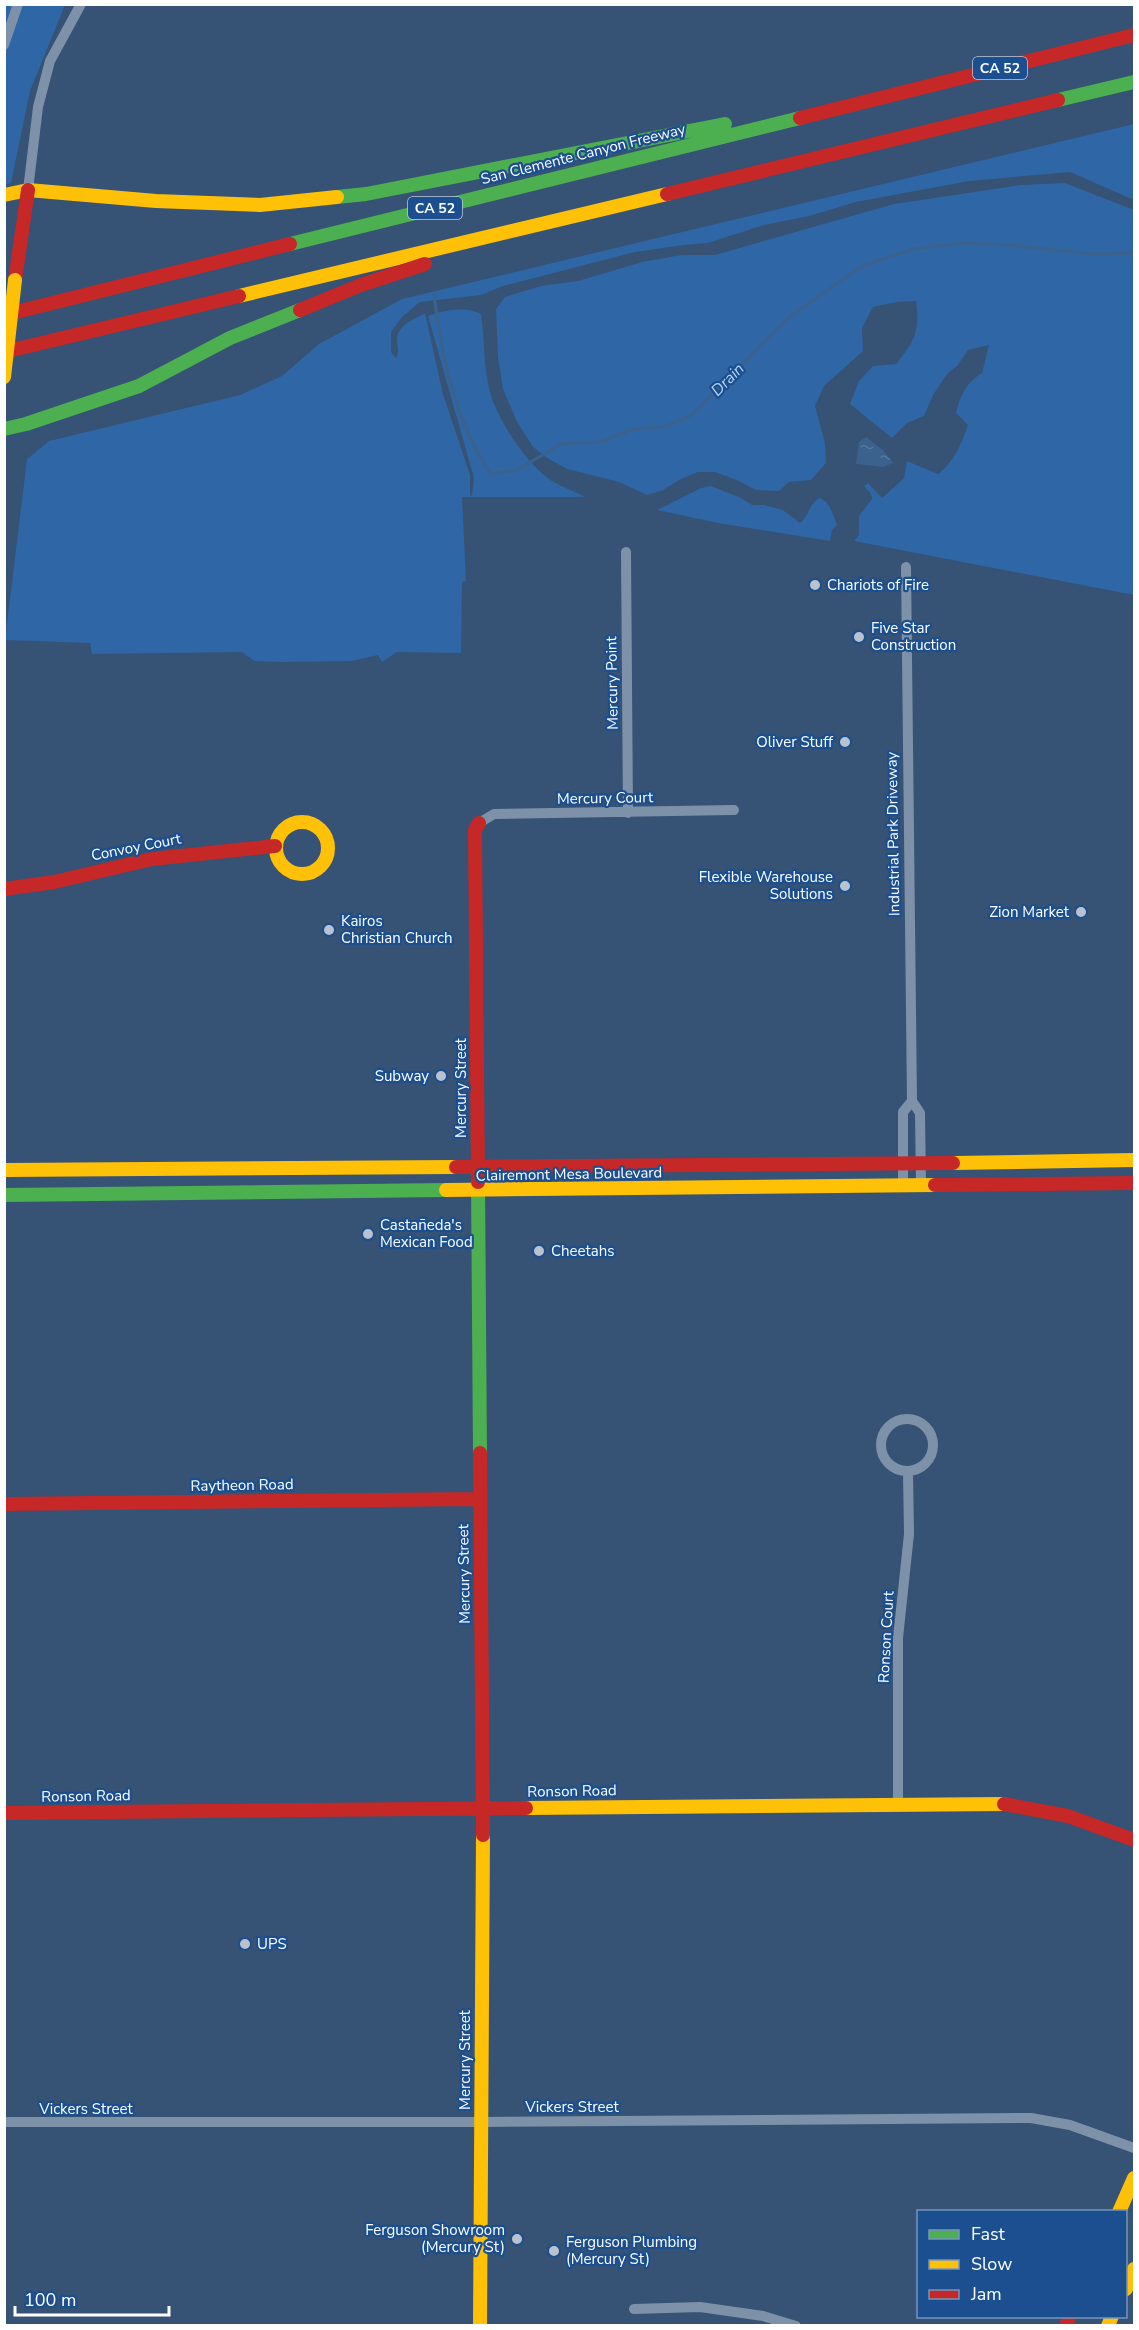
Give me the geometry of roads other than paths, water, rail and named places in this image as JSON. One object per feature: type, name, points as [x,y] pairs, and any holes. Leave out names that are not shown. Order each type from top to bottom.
[{"type":"main road","name":"San Clemente Canyon Freeway","points":[[4,315],[1134,35]]},
{"type":"main road","points":[[4,352],[478,241],[583,213],[1134,82]]},
{"type":"main road","points":[[4,195],[28,190],[156,201],[260,205],[355,195],[727,124],[866,101]]},
{"type":"main road","points":[[4,377],[28,190]]},
{"type":"main road","points":[[4,429],[26,424],[139,386],[230,338],[361,285],[458,253],[478,241]]},
{"type":"main road","name":"Mercury Street","points":[[479,823],[475,830],[483,1809],[480,2325]]},
{"type":"main road","name":"Convoy Court","points":[[4,889],[32,887],[146,860],[208,851],[275,846]]},
{"type":"main road","name":"Clairemont Mesa Boulevard","points":[[4,1170],[921,1164],[1134,1160]]},
{"type":"main road","name":"Clairemont Mesa Boulevard","points":[[4,1195],[1134,1183]]},
{"type":"main road","name":"Raytheon Road","points":[[4,1504],[479,1499]]},
{"type":"main road","name":"Ronson Road","points":[[4,1813],[998,1803],[1032,1806],[1071,1815],[1134,1840]]},
{"type":"main road","points":[[1119,2210],[1134,2178]]},
{"type":"main road","points":[[1127,2285],[1134,2270]]},
{"type":"street","points":[[4,45],[18,4]]},
{"type":"street","points":[[28,190],[38,107],[50,61],[81,4]]},
{"type":"street","name":"Mercury Point","points":[[626,552],[628,813]]},
{"type":"street","name":"Industrial Park Driveway","points":[[906,567],[912,1101],[920,1113],[921,1186]]},
{"type":"street","name":"Mercury Court","points":[[479,823],[494,814],[734,810]]},
{"type":"street","name":"Industrial Park Driveway","points":[[903,1186],[903,1112],[912,1101]]},
{"type":"street","points":[[906,1419],[919,1422],[928,1430],[933,1448],[925,1465],[908,1472],[890,1465],[883,1455],[881,1443],[889,1426],[906,1419]]},
{"type":"street","name":"Ronson Court","points":[[898,1804],[898,1638],[909,1534],[908,1472]]},
{"type":"street","name":"Vickers Street","points":[[4,2122],[18,2124],[1031,2118],[1070,2125],[1134,2148]]},
{"type":"street","points":[[634,2309],[700,2307],[763,2316],[796,2325]]},
{"type":"water","points":[[866,437],[883,450],[893,463],[883,467],[856,464],[859,442]]},
{"type":"waterway","name":"Drain","points":[[434,295],[441,342],[459,411],[468,433],[491,474],[517,470],[561,444],[600,442],[630,430],[667,426],[693,414],[788,318],[862,266],[913,249],[962,243],[1010,245],[1092,254],[1134,253]]},
{"type":"place","name":"Chariots of Fire","points":[[815,585]]},
{"type":"place","name":"Five Star Construction","points":[[859,637]]},
{"type":"place","name":"Oliver Stuff","points":[[845,742]]},
{"type":"place","name":"Flexible Warehouse Solutions","points":[[845,886]]},
{"type":"place","name":"Zion Market","points":[[1081,912]]},
{"type":"place","name":"Kairos Christian Church","points":[[329,930]]},
{"type":"place","name":"Subway","points":[[441,1076]]},
{"type":"place","name":"Castañeda's Mexican Food","points":[[368,1234]]},
{"type":"place","name":"Cheetahs","points":[[539,1251]]},
{"type":"place","name":"UPS","points":[[245,1944]]},
{"type":"place","name":"Ferguson Showroom (Mercury St)","points":[[517,2239]]},
{"type":"place","name":"Ferguson Plumbing (Mercury St)","points":[[554,2251]]}]
